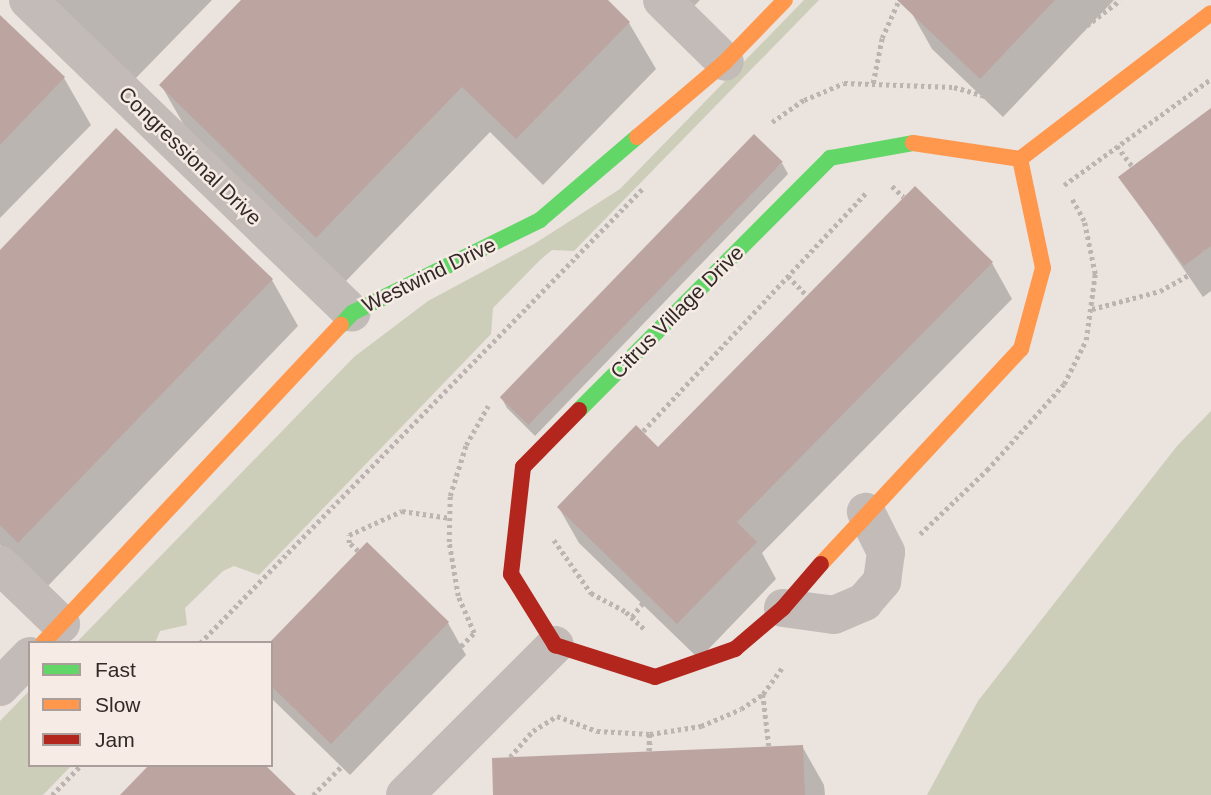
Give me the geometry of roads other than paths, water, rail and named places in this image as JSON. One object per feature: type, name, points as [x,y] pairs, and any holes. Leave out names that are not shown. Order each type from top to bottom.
[{"type":"street","name":"Congressional Drive","points":[[28,0],[352,313]]},
{"type":"street","points":[[662,0],[725,62]]},
{"type":"street","name":"Westwind Drive","points":[[52,633],[352,313],[540,220],[725,62],[785,0]]},
{"type":"street","points":[[405,795],[555,645],[655,677],[735,649],[783,608],[866,512],[1021,349],[1043,268],[1020,159],[1211,13]]},
{"type":"street","name":"Citrus Village Drive","points":[[555,645],[511,573],[523,467],[830,158],[913,143],[1020,159]]},
{"type":"street","points":[[783,608],[834,615],[864,602],[882,581],[886,552],[866,512]]},
{"type":"street","points":[[0,565],[52,633]]},
{"type":"street","points":[[0,687],[28,658]]}]
